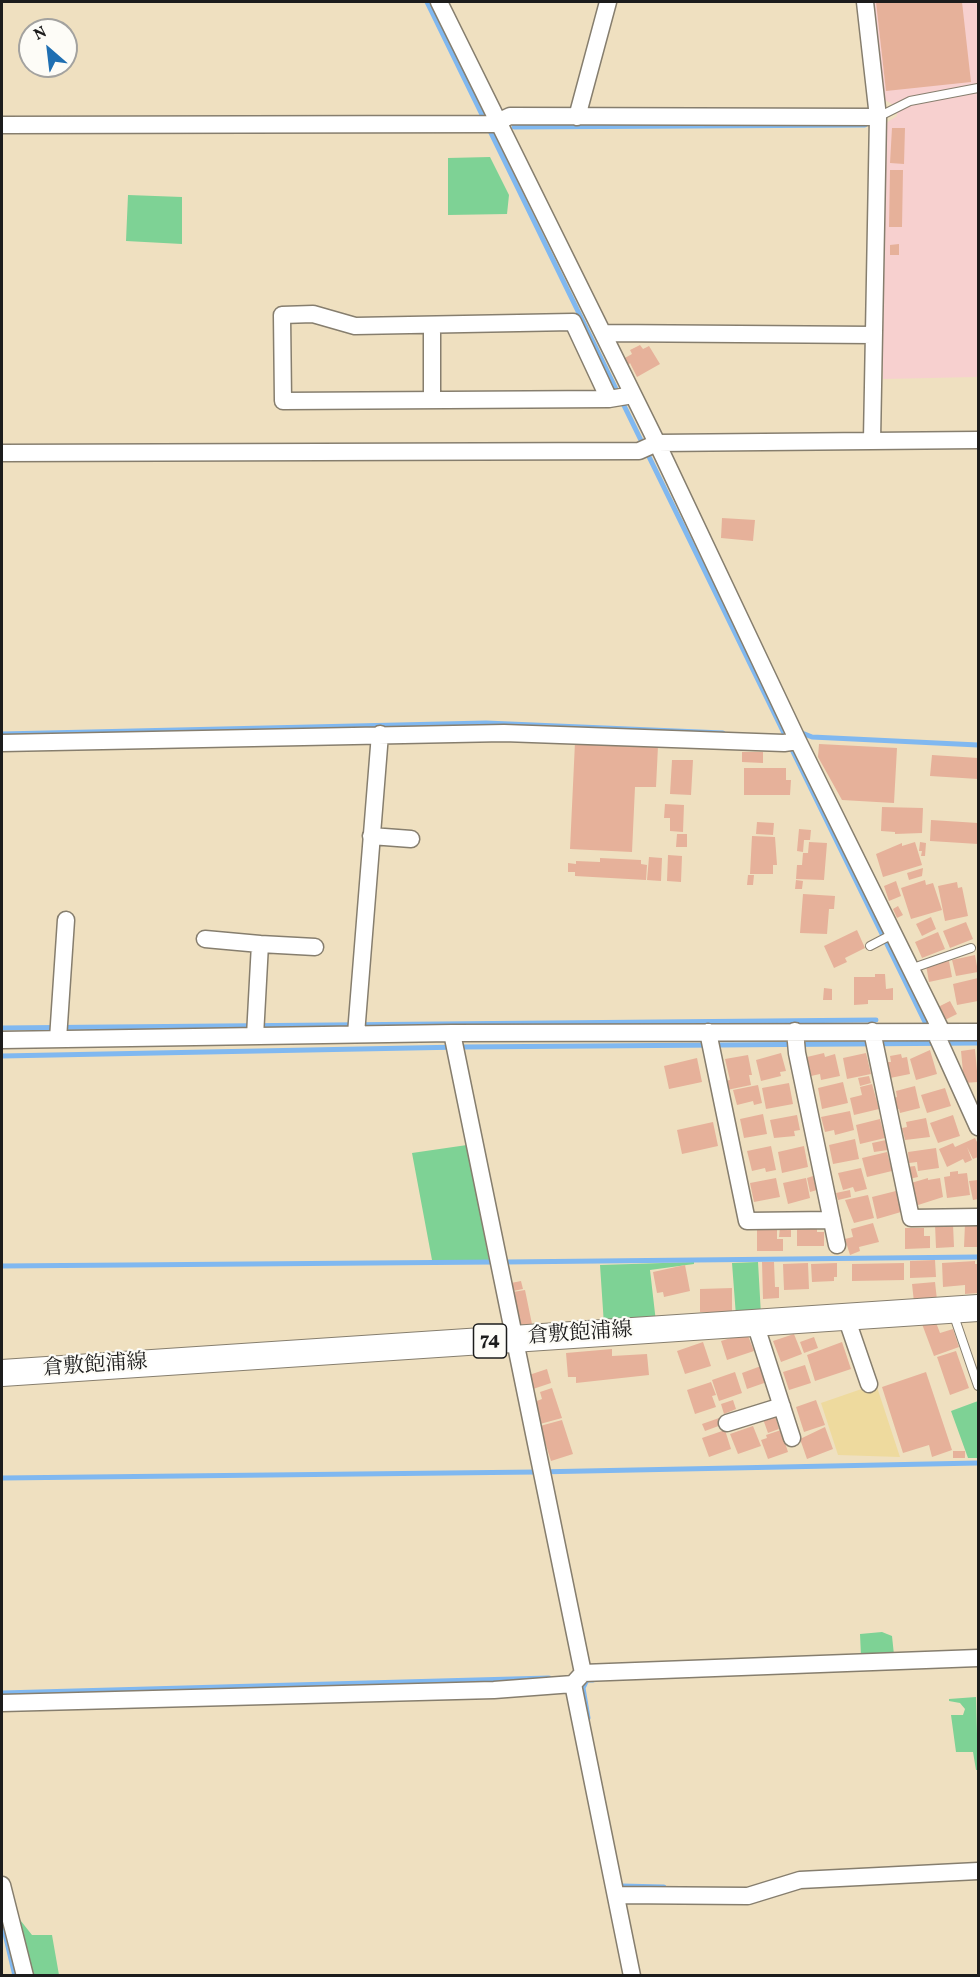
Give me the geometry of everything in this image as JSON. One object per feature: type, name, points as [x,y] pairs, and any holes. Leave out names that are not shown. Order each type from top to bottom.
[{"type":"main road","name":"倉敷飽浦線","points":[[2,1373],[978,1308]]},
{"type":"street","points":[[439,2],[490,123],[603,333],[621,397]]},
{"type":"street","points":[[577,117],[608,2]]},
{"type":"street","points":[[865,2],[878,117],[872,440]]},
{"type":"street","points":[[2,125],[490,123],[510,116],[878,117]]},
{"type":"street","points":[[621,397],[283,401],[282,315],[313,314],[355,326],[573,322],[621,397],[648,447],[792,736],[882,940],[909,969],[978,1127]]},
{"type":"street","points":[[432,325],[432,400]]},
{"type":"street","points":[[603,333],[874,334]]},
{"type":"street","points":[[2,453],[648,447],[872,440],[978,440]]},
{"type":"street","points":[[2,743],[380,734],[792,736]]},
{"type":"street","points":[[356,1027],[380,734]]},
{"type":"street","points":[[370,836],[411,838]]},
{"type":"street","points":[[58,1032],[66,920]]},
{"type":"street","points":[[205,939],[315,947]]},
{"type":"street","points":[[255,1029],[260,944]]},
{"type":"street","points":[[2,1040],[58,1032],[356,1027],[454,1043],[796,1042],[939,1039],[978,1032]]},
{"type":"street","points":[[873,1040],[910,1218],[978,1216]]},
{"type":"street","points":[[709,1041],[747,1221],[832,1220]]},
{"type":"street","points":[[796,1042],[837,1245]]},
{"type":"street","points":[[454,1043],[544,1473],[578,1679],[620,1895],[632,1976]]},
{"type":"street","points":[[846,1317],[869,1384]]},
{"type":"street","points":[[755,1323],[792,1438]]},
{"type":"street","points":[[727,1423],[782,1406]]},
{"type":"street","points":[[2,1703],[494,1690],[578,1679],[978,1658]]},
{"type":"street","points":[[620,1895],[748,1896],[800,1880],[978,1870]]},
{"type":"street","points":[[2,1885],[25,1976]]},
{"type":"lane","points":[[878,117],[910,101],[978,88]]},
{"type":"lane","points":[[909,969],[971,948]]},
{"type":"lane","points":[[952,1309],[978,1386]]},
{"type":"shaded area","points":[[868,2],[978,2],[978,377],[883,379],[883,125],[897,116],[897,107],[878,96]]},
{"type":"green space","points":[[490,157],[509,195],[507,214],[448,215],[448,158]]},
{"type":"green space","points":[[128,195],[182,197],[182,244],[126,241]]},
{"type":"green space","points":[[467,1145],[489,1260],[432,1260],[412,1153]]},
{"type":"green space","points":[[694,1262],[694,1264],[650,1270],[656,1322],[604,1325],[600,1265]]},
{"type":"green space","points":[[758,1262],[761,1315],[736,1316],[732,1263]]},
{"type":"green space","points":[[978,1401],[978,1458],[968,1458],[951,1411]]},
{"type":"green space","points":[[882,1632],[892,1636],[894,1655],[861,1656],[860,1634]]},
{"type":"green space","points":[[976,1697],[978,1770],[976,1770],[973,1752],[956,1752],[951,1715],[963,1715],[965,1709],[960,1703],[949,1701],[949,1699]]},
{"type":"green space","points":[[17,1916],[32,1935],[52,1935],[59,1975],[33,1975]]},
{"type":"sand","points":[[876,1384],[900,1457],[838,1455],[821,1403]]},
{"type":"building","points":[[876,2],[962,2],[971,82],[886,91]]},
{"type":"building","points":[[892,128],[905,128],[904,164],[890,163]]},
{"type":"building","points":[[890,170],[903,170],[902,227],[889,227]]},
{"type":"building","points":[[899,244],[899,255],[890,255],[890,245]]},
{"type":"building","points":[[640,345],[643,349],[649,346],[660,364],[637,377],[630,363],[627,366],[623,359],[632,354],[630,350]]},
{"type":"building","points":[[722,518],[755,520],[753,541],[721,538]]},
{"type":"building","points":[[575,742],[658,746],[656,787],[635,787],[632,852],[570,849]]},
{"type":"building","points":[[819,744],[897,748],[894,803],[842,800],[818,757]]},
{"type":"building","points":[[742,752],[763,752],[763,763],[742,762]]},
{"type":"building","points":[[932,755],[978,758],[978,779],[930,776]]},
{"type":"building","points":[[672,760],[693,760],[691,795],[670,794]]},
{"type":"building","points":[[744,768],[786,768],[786,780],[791,780],[790,795],[744,795]]},
{"type":"building","points":[[665,804],[684,805],[683,832],[670,831],[670,818],[664,818]]},
{"type":"building","points":[[882,807],[923,808],[922,833],[895,834],[895,832],[881,831]]},
{"type":"building","points":[[931,820],[978,823],[978,844],[930,841]]},
{"type":"building","points":[[757,822],[774,823],[773,835],[756,834]]},
{"type":"building","points":[[799,829],[811,830],[810,840],[804,840],[803,852],[797,851]]},
{"type":"building","points":[[677,834],[687,834],[687,847],[676,847]]},
{"type":"building","points":[[752,836],[775,837],[777,865],[773,865],[773,874],[750,874]]},
{"type":"building","points":[[809,842],[827,843],[824,880],[796,879],[797,865],[802,865],[803,853],[808,853]]},
{"type":"building","points":[[915,842],[922,865],[883,877],[876,854],[902,843],[902,846]]},
{"type":"building","points":[[920,842],[926,843],[925,856],[921,856],[922,851],[919,851]]},
{"type":"building","points":[[668,855],[682,856],[681,882],[667,881]]},
{"type":"building","points":[[649,857],[662,858],[661,881],[647,880]]},
{"type":"building","points":[[600,858],[641,860],[641,864],[647,865],[646,880],[575,876],[575,872],[568,872],[568,863],[600,862]]},
{"type":"building","points":[[923,868],[922,876],[909,880],[907,873]]},
{"type":"building","points":[[748,875],[754,875],[753,885],[747,885]]},
{"type":"building","points":[[796,880],[803,881],[802,889],[795,889]]},
{"type":"building","points":[[925,880],[926,885],[933,883],[942,910],[911,919],[901,888]]},
{"type":"building","points":[[896,881],[901,896],[889,901],[884,886]]},
{"type":"building","points":[[957,882],[958,888],[962,887],[968,916],[945,921],[938,886]]},
{"type":"building","points":[[803,894],[835,896],[834,909],[829,909],[827,934],[800,933]]},
{"type":"building","points":[[898,906],[903,915],[897,918],[893,909]]},
{"type":"building","points":[[931,917],[936,929],[922,936],[916,924]]},
{"type":"building","points":[[966,922],[973,939],[950,948],[943,931]]},
{"type":"building","points":[[857,930],[865,948],[845,958],[847,962],[834,968],[824,946]]},
{"type":"building","points":[[938,932],[945,949],[922,958],[915,942]]},
{"type":"building","points":[[975,955],[978,972],[956,976],[952,960]]},
{"type":"building","points":[[949,961],[952,977],[929,982],[926,965]]},
{"type":"building","points":[[875,974],[885,974],[886,989],[893,988],[893,1000],[868,1000],[868,1004],[854,1005],[854,977],[875,977]]},
{"type":"building","points":[[978,978],[978,1001],[957,1005],[953,984]]},
{"type":"building","points":[[824,988],[832,989],[832,1000],[823,1000]]},
{"type":"building","points":[[950,1001],[957,1014],[943,1021],[936,1008]]},
{"type":"building","points":[[975,1049],[978,1082],[964,1083],[961,1051]]},
{"type":"building","points":[[930,1050],[937,1074],[916,1080],[910,1059]]},
{"type":"building","points":[[781,1053],[786,1071],[780,1072],[781,1076],[761,1081],[756,1060]]},
{"type":"building","points":[[824,1053],[825,1057],[835,1054],[840,1076],[821,1080],[820,1074],[811,1076],[807,1057]]},
{"type":"building","points":[[866,1053],[871,1074],[847,1079],[843,1058]]},
{"type":"building","points":[[901,1054],[902,1058],[907,1057],[910,1074],[890,1078],[887,1062],[891,1062],[890,1056]]},
{"type":"building","points":[[748,1055],[752,1075],[749,1075],[751,1085],[727,1090],[725,1081],[730,1080],[725,1059]]},
{"type":"building","points":[[697,1058],[702,1082],[669,1089],[664,1066]]},
{"type":"building","points":[[869,1076],[871,1083],[860,1086],[858,1078]]},
{"type":"building","points":[[843,1082],[848,1103],[822,1109],[818,1088]]},
{"type":"building","points":[[789,1083],[793,1104],[766,1109],[762,1088]]},
{"type":"building","points":[[872,1084],[879,1109],[854,1115],[850,1098],[862,1095],[860,1087]]},
{"type":"building","points":[[758,1085],[762,1103],[754,1105],[753,1101],[737,1105],[733,1090]]},
{"type":"building","points":[[915,1086],[920,1108],[900,1113],[899,1109],[894,1111],[891,1099],[897,1097],[896,1091]]},
{"type":"building","points":[[945,1088],[951,1106],[927,1113],[921,1095]]},
{"type":"building","points":[[850,1111],[854,1130],[835,1135],[834,1130],[825,1132],[821,1117]]},
{"type":"building","points":[[763,1114],[767,1134],[744,1138],[740,1119]]},
{"type":"building","points":[[797,1115],[800,1130],[794,1131],[795,1136],[774,1138],[770,1120]]},
{"type":"building","points":[[953,1115],[960,1136],[938,1143],[930,1123]]},
{"type":"building","points":[[926,1118],[930,1137],[905,1140],[902,1128],[907,1127],[906,1122]]},
{"type":"building","points":[[880,1119],[885,1138],[860,1144],[856,1125]]},
{"type":"building","points":[[713,1122],[718,1146],[682,1154],[677,1130]]},
{"type":"building","points":[[975,1138],[978,1144],[978,1157],[973,1159],[967,1147],[972,1160],[965,1163],[963,1159],[947,1167],[939,1149],[953,1143],[955,1147]]},
{"type":"building","points":[[855,1139],[859,1159],[833,1164],[829,1145]]},
{"type":"building","points":[[886,1140],[888,1150],[874,1152],[872,1143]]},
{"type":"building","points":[[771,1146],[776,1170],[766,1172],[765,1168],[752,1171],[747,1151]]},
{"type":"building","points":[[804,1146],[808,1167],[782,1173],[778,1152]]},
{"type":"building","points":[[936,1148],[939,1168],[918,1171],[917,1162],[909,1163],[908,1152]]},
{"type":"building","points":[[887,1152],[892,1171],[867,1177],[862,1158]]},
{"type":"building","points":[[915,1166],[918,1177],[909,1179],[906,1167]]},
{"type":"building","points":[[861,1168],[867,1189],[855,1192],[853,1187],[843,1190],[838,1173]]},
{"type":"building","points":[[958,1171],[958,1174],[967,1173],[970,1195],[947,1198],[944,1177],[950,1176],[950,1172]]},
{"type":"building","points":[[813,1176],[817,1190],[810,1192],[807,1178]]},
{"type":"building","points":[[776,1178],[780,1197],[754,1202],[750,1183]]},
{"type":"building","points":[[806,1178],[810,1198],[788,1204],[783,1183]]},
{"type":"building","points":[[928,1178],[928,1180],[940,1178],[943,1197],[915,1206],[911,1183]]},
{"type":"building","points":[[978,1180],[978,1199],[973,1200],[969,1181]]},
{"type":"building","points":[[850,1190],[851,1197],[838,1200],[836,1193]]},
{"type":"building","points":[[896,1191],[901,1212],[877,1219],[872,1197]]},
{"type":"building","points":[[868,1195],[874,1218],[854,1223],[845,1200]]},
{"type":"building","points":[[873,1223],[879,1242],[859,1247],[860,1251],[850,1255],[845,1239],[853,1237],[851,1229]]},
{"type":"building","points":[[935,1224],[953,1224],[954,1247],[936,1248]]},
{"type":"building","points":[[965,1224],[978,1224],[978,1247],[964,1247]]},
{"type":"building","points":[[780,1227],[791,1227],[791,1237],[779,1237]]},
{"type":"building","points":[[797,1227],[817,1227],[817,1232],[824,1232],[824,1246],[797,1246]]},
{"type":"building","points":[[905,1228],[924,1228],[924,1236],[930,1236],[930,1248],[905,1249]]},
{"type":"building","points":[[757,1229],[777,1229],[777,1239],[783,1239],[783,1251],[757,1251]]},
{"type":"building","points":[[935,1260],[936,1277],[910,1278],[910,1261]]},
{"type":"building","points":[[975,1261],[975,1264],[978,1264],[978,1293],[965,1294],[965,1285],[943,1287],[942,1263]]},
{"type":"building","points":[[762,1262],[774,1262],[775,1287],[779,1287],[779,1298],[763,1299]]},
{"type":"building","points":[[808,1263],[809,1289],[784,1290],[783,1264]]},
{"type":"building","points":[[837,1263],[837,1277],[834,1277],[834,1281],[812,1282],[811,1264]]},
{"type":"building","points":[[904,1263],[904,1280],[852,1281],[852,1264]]},
{"type":"building","points":[[685,1265],[690,1291],[664,1297],[663,1292],[657,1293],[653,1272]]},
{"type":"building","points":[[521,1281],[523,1289],[513,1291],[511,1283]]},
{"type":"building","points":[[935,1282],[937,1300],[914,1302],[912,1284]]},
{"type":"building","points":[[732,1288],[732,1312],[700,1312],[700,1289]]},
{"type":"building","points":[[525,1290],[532,1324],[520,1327],[513,1292]]},
{"type":"building","points":[[935,1320],[940,1333],[953,1329],[959,1347],[934,1356],[922,1324]]},
{"type":"building","points":[[747,1333],[754,1351],[727,1360],[721,1341]]},
{"type":"building","points":[[794,1334],[802,1354],[781,1362],[773,1341]]},
{"type":"building","points":[[814,1337],[818,1348],[804,1353],[800,1342]]},
{"type":"building","points":[[703,1342],[711,1366],[685,1374],[677,1351]]},
{"type":"building","points":[[842,1342],[851,1369],[815,1381],[807,1355]]},
{"type":"building","points":[[612,1349],[612,1356],[647,1354],[649,1375],[576,1383],[576,1377],[568,1377],[566,1353]]},
{"type":"building","points":[[956,1351],[969,1388],[950,1395],[937,1357]]},
{"type":"building","points":[[805,1365],[811,1383],[789,1390],[783,1372]]},
{"type":"building","points":[[761,1366],[767,1382],[747,1389],[742,1373]]},
{"type":"building","points":[[547,1369],[551,1383],[533,1389],[529,1375]]},
{"type":"building","points":[[735,1372],[742,1393],[719,1401],[712,1380]]},
{"type":"building","points":[[926,1372],[952,1450],[932,1457],[929,1445],[903,1453],[882,1387]]},
{"type":"building","points":[[711,1382],[716,1395],[712,1396],[716,1407],[695,1414],[687,1390]]},
{"type":"building","points":[[552,1388],[562,1418],[540,1424],[534,1402],[542,1399],[540,1392]]},
{"type":"building","points":[[733,1400],[736,1409],[724,1414],[721,1404]]},
{"type":"building","points":[[816,1400],[825,1425],[804,1432],[796,1407]]},
{"type":"building","points":[[775,1416],[779,1429],[768,1433],[763,1419]]},
{"type":"building","points":[[722,1417],[724,1424],[705,1431],[702,1424]]},
{"type":"building","points":[[562,1420],[573,1454],[551,1461],[540,1426]]},
{"type":"building","points":[[753,1426],[761,1446],[738,1454],[730,1434]]},
{"type":"building","points":[[825,1427],[833,1449],[807,1459],[800,1439]]},
{"type":"building","points":[[725,1430],[731,1449],[709,1457],[702,1438]]},
{"type":"building","points":[[781,1430],[788,1452],[768,1459],[761,1440],[767,1438],[766,1435]]},
{"type":"building","points":[[953,1451],[965,1451],[965,1458],[953,1458]]},
{"type":"waterway","points":[[427,2],[925,1022]]},
{"type":"waterway","points":[[514,127],[865,125]]},
{"type":"waterway","points":[[2,734],[486,723],[723,733]]},
{"type":"waterway","points":[[797,731],[812,737],[978,745]]},
{"type":"waterway","points":[[2,1028],[876,1020]]},
{"type":"waterway","points":[[2,1056],[462,1047],[978,1043]]},
{"type":"waterway","points":[[506,1262],[978,1257]]},
{"type":"waterway","points":[[2,1266],[495,1262]]},
{"type":"waterway","points":[[2,1478],[536,1472],[978,1463]]},
{"type":"waterway","points":[[2,1693],[549,1678]]},
{"type":"waterway","points":[[588,1718],[583,1688],[587,1680],[593,1680]]},
{"type":"waterway","points":[[621,1886],[664,1887]]},
{"type":"waterway","points":[[2,1921],[15,1976]]}]
